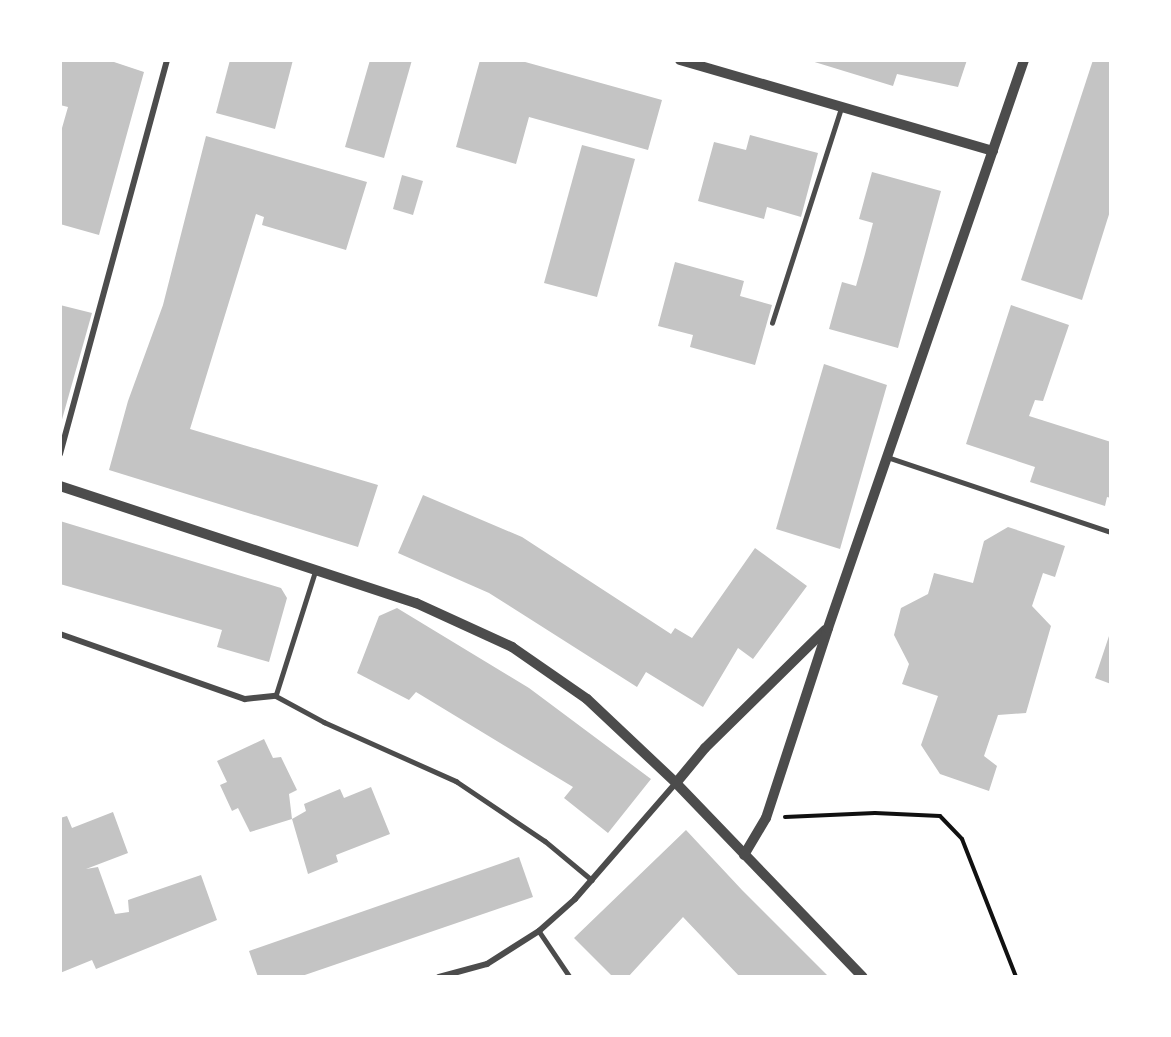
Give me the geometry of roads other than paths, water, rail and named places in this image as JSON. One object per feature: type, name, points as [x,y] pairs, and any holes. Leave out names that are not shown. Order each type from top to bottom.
[{"type":"street","points":[[60,454],[167,60]]},
{"type":"street","points":[[680,60],[993,151]]},
{"type":"street","points":[[744,855],[766,818],[828,628],[1024,60]]},
{"type":"street","points":[[60,486],[416,603],[512,647],[587,699],[676,783],[863,977]]},
{"type":"street","points":[[439,977],[487,964],[539,931],[592,880],[705,748],[828,628]]},
{"type":"street","points":[[60,634],[245,699],[276,696]]},
{"type":"lane","points":[[772,323],[842,106]]},
{"type":"lane","points":[[887,457],[1111,532]]},
{"type":"lane","points":[[316,570],[276,696],[324,722],[456,781],[545,840],[592,880]]},
{"type":"lane","points":[[539,931],[570,977]]}]
